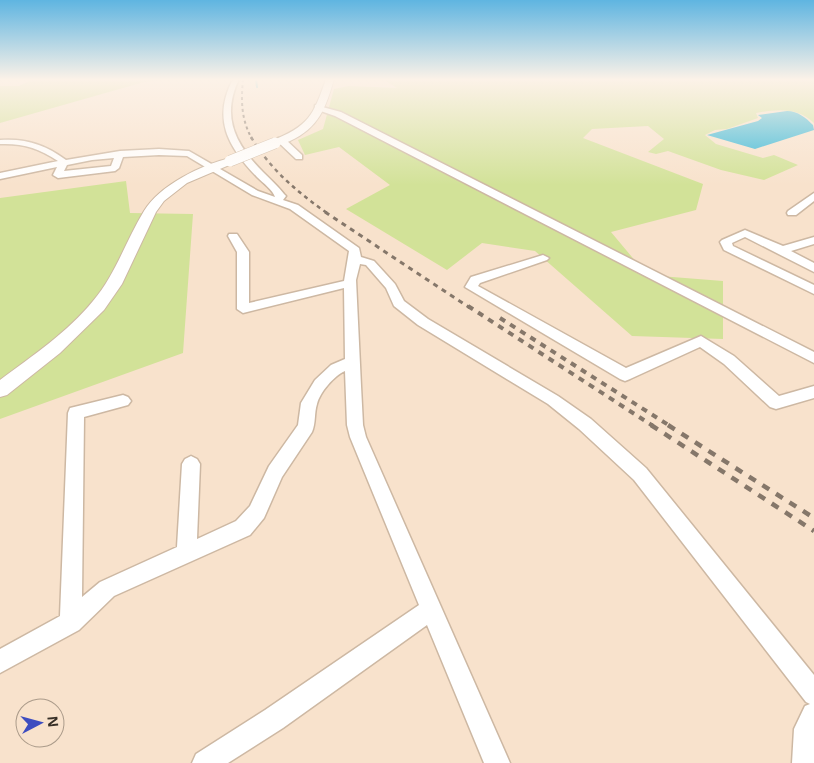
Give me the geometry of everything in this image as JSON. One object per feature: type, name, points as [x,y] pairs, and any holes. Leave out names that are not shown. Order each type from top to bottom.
[{"type":"street","points":[[228,115],[228,129],[256,172],[278,192],[280,196],[277,201]]},
{"type":"street","points":[[0,390],[54,349],[98,306],[114,284],[150,211],[160,198],[183,181],[278,142],[306,128],[314,115]]},
{"type":"street","points":[[339,115],[814,358]]},
{"type":"street","points":[[0,142],[19,140],[26,142],[64,162]]},
{"type":"street","points":[[278,142],[299,157]]},
{"type":"street","points":[[0,176],[64,162],[120,154],[159,152],[189,154],[255,193],[294,207],[355,250],[356,259],[351,272],[350,283],[355,425],[358,437],[497,763]]},
{"type":"street","points":[[64,162],[58,175],[115,168],[120,154]]},
{"type":"street","points":[[792,213],[814,196]]},
{"type":"street","points":[[814,268],[746,233],[726,242],[728,248],[814,290]]},
{"type":"street","points":[[233,236],[243,252],[242,309],[350,283]]},
{"type":"street","points":[[782,250],[814,240]]},
{"type":"street","points":[[543,258],[475,280],[471,287],[626,375],[701,341],[729,360],[776,403],[814,392]]},
{"type":"street","points":[[356,259],[370,263],[391,288],[400,303],[423,322],[553,400],[624,458],[640,474],[814,694]]},
{"type":"street","points":[[0,662],[71,622],[107,589],[243,528],[257,512],[275,472],[306,427],[309,403],[320,384],[336,369],[352,362]]},
{"type":"street","points":[[71,622],[76,413],[123,401]]},
{"type":"street","points":[[187,553],[191,464]]},
{"type":"street","points":[[205,763],[274,720],[431,610]]},
{"type":"street","points":[[805,763],[806,729],[814,715]]},
{"type":"green space","points":[[0,115],[29,115],[0,123]]},
{"type":"green space","points":[[327,115],[757,115],[758,118],[727,129],[715,130],[705,135],[716,144],[763,158],[774,155],[798,165],[764,180],[721,170],[668,151],[656,154],[648,152],[664,139],[648,126],[592,129],[583,138],[703,184],[696,210],[611,232],[647,275],[723,281],[723,339],[632,336],[535,251],[482,243],[447,270],[346,209],[390,185],[339,147],[305,155],[298,140],[323,129]]},
{"type":"green space","points":[[802,115],[814,115],[814,123]]},
{"type":"green space","points":[[126,181],[130,213],[193,214],[183,353],[0,419],[0,198]]},
{"type":"water","points":[[758,115],[799,115],[813,125],[814,130],[755,149],[707,135],[758,121],[762,118]]},
{"type":"railway","points":[[244,115],[248,132],[252,139]]},
{"type":"railway","points":[[251,137],[275,170],[305,197],[327,213]]},
{"type":"railway","points":[[325,212],[470,308]]},
{"type":"railway","points":[[468,306],[653,426]]},
{"type":"railway","points":[[500,318],[670,426]]},
{"type":"railway","points":[[651,425],[814,531]]},
{"type":"railway","points":[[668,425],[814,518]]}]
